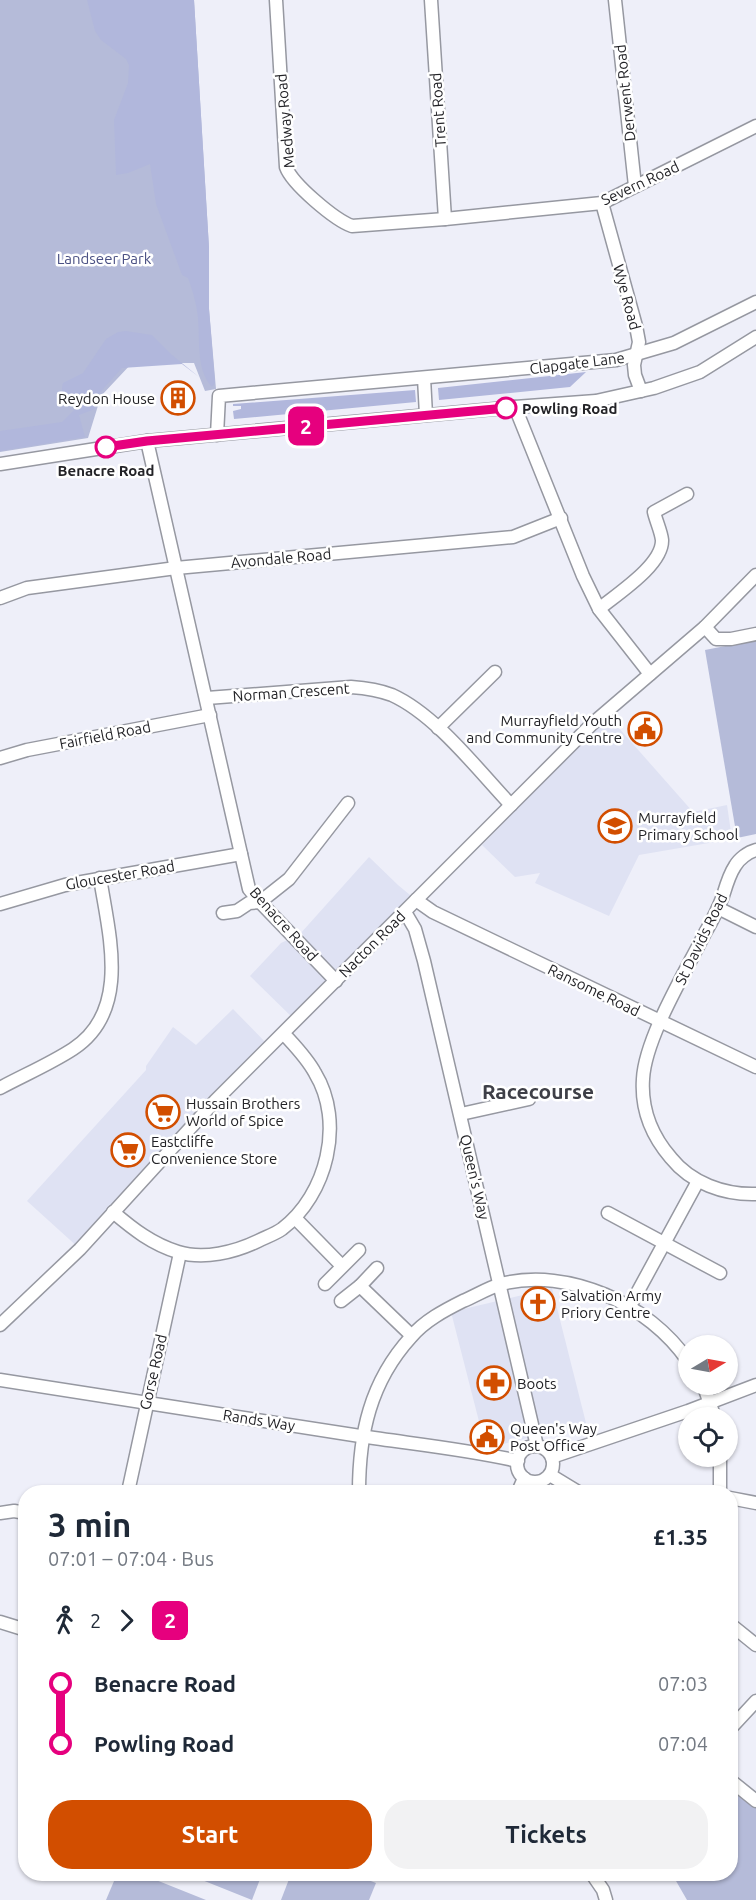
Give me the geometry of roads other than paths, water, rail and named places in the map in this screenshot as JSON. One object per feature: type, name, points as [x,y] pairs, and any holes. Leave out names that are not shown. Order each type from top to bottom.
[{"type":"street","name":"Medway Road","points":[[276,0],[286,167],[294,181],[341,222],[352,226],[445,219]]},
{"type":"street","name":"Trent Road","points":[[431,0],[445,219]]},
{"type":"street","name":"Derwent Road","points":[[615,0],[635,186]]},
{"type":"street","name":"Severn Road","points":[[445,219],[602,203],[756,126]]},
{"type":"street","name":"Wye Road","points":[[602,203],[636,326],[639,342],[634,365],[641,391]]},
{"type":"street","name":"Clapgate Lane","points":[[217,435],[219,396],[616,360],[637,356],[674,343],[756,302]]},
{"type":"street","points":[[0,464],[147,441],[596,401],[641,391],[700,372],[756,337]]},
{"type":"street","points":[[423,378],[426,416]]},
{"type":"street","points":[[514,407],[583,576],[599,609],[650,674]]},
{"type":"street","name":"Benacre Road","points":[[147,441],[249,889],[336,981]]},
{"type":"street","points":[[599,609],[650,567],[659,554],[662,540],[654,512],[687,494]]},
{"type":"street","name":"Avondale Road","points":[[0,598],[27,588],[176,568],[513,537],[561,519]]},
{"type":"street","name":"Nacton Road","points":[[0,1325],[80,1249],[215,1101],[592,724],[705,627],[756,575]]},
{"type":"street","points":[[705,627],[716,639],[731,639],[756,634]]},
{"type":"street","points":[[438,728],[495,672]]},
{"type":"street","name":"Norman Crescent","points":[[207,698],[351,687],[390,694],[414,707],[438,728],[511,805]]},
{"type":"street","name":"Fairfield Road","points":[[0,758],[27,750],[210,715]]},
{"type":"street","points":[[223,913],[237,911],[249,903],[260,902],[289,879],[348,803]]},
{"type":"street","name":"St Davids Road","points":[[756,850],[743,857],[734,867],[718,908],[661,1022],[646,1058],[643,1079],[645,1107],[650,1127],[676,1165],[698,1181],[712,1187],[756,1194]]},
{"type":"street","name":"Gloucester Road","points":[[0,904],[65,885],[241,854]]},
{"type":"street","points":[[0,1088],[74,1048],[89,1035],[102,1016],[110,993],[113,971],[100,878]]},
{"type":"street","name":"Ransome Road","points":[[416,900],[433,912],[756,1067]]},
{"type":"street","points":[[718,908],[756,927]]},
{"type":"street","name":"Queen's Way","points":[[405,912],[416,928],[537,1446]]},
{"type":"street","points":[[416,928],[423,917],[433,912]]},
{"type":"street","points":[[113,1212],[147,1239],[180,1253],[208,1254],[238,1249],[281,1230],[295,1218],[313,1193],[325,1163],[330,1122],[324,1091],[316,1074],[284,1034]]},
{"type":"street","points":[[461,1114],[529,1099]]},
{"type":"street","points":[[630,1306],[698,1181]]},
{"type":"street","points":[[609,1213],[720,1273]]},
{"type":"street","points":[[295,1218],[342,1266]]},
{"type":"street","points":[[325,1284],[359,1250]]},
{"type":"street","name":"Gorse Road","points":[[129,1485],[180,1253]]},
{"type":"street","points":[[341,1301],[377,1268]]},
{"type":"street","points":[[359,1485],[362,1436],[369,1406],[380,1380],[411,1335],[443,1311],[499,1285],[530,1280],[555,1281],[578,1286],[630,1306],[658,1328],[678,1349]]},
{"type":"street","points":[[360,1286],[411,1335]]},
{"type":"street","name":"Rands Way","points":[[0,1380],[421,1444],[518,1461]]},
{"type":"street","points":[[552,1457],[756,1386]]},
{"type":"street","points":[[708,1395],[712,1407]]},
{"type":"street","points":[[537,1485],[525,1479],[518,1468],[518,1461],[522,1452],[527,1448],[537,1446],[548,1450],[552,1457],[553,1467],[542,1485]]},
{"type":"street","points":[[720,1467],[720,1485]]},
{"type":"street","points":[[550,1474],[567,1485]]},
{"type":"street","points":[[522,1485],[525,1479]]},
{"type":"street","points":[[738,1500],[756,1503]]},
{"type":"street","points":[[0,1513],[18,1512]]},
{"type":"street","points":[[0,1622],[18,1628]]},
{"type":"street","points":[[738,1630],[756,1645]]},
{"type":"street","points":[[738,1720],[756,1701]]},
{"type":"street","points":[[738,1786],[756,1801]]},
{"type":"street","points":[[597,1881],[606,1900]]},
{"type":"place","name":"Reydon House","points":[[178,398]]},
{"type":"place","name":"Powling Road","points":[[506,408]]},
{"type":"place","name":"Benacre Road","points":[[106,447]]},
{"type":"place","name":"Murrayfield Youth and Community Centre","points":[[645,729]]},
{"type":"place","name":"Murrayfield Primary School","points":[[615,826]]},
{"type":"place","name":"Hussain Brothers World of Spice","points":[[163,1112]]},
{"type":"place","name":"Eastcliffe Convenience Store","points":[[128,1150]]},
{"type":"place","name":"Salvation Army Priory Centre","points":[[538,1304]]},
{"type":"place","name":"Boots","points":[[494,1383]]},
{"type":"place","name":"Queen's Way Post Office","points":[[487,1437]]},
{"type":"district","name":"Racecourse","points":[[538,1091]]},
{"type":"park label","name":"Landseer Park","points":[[104,258]]}]
